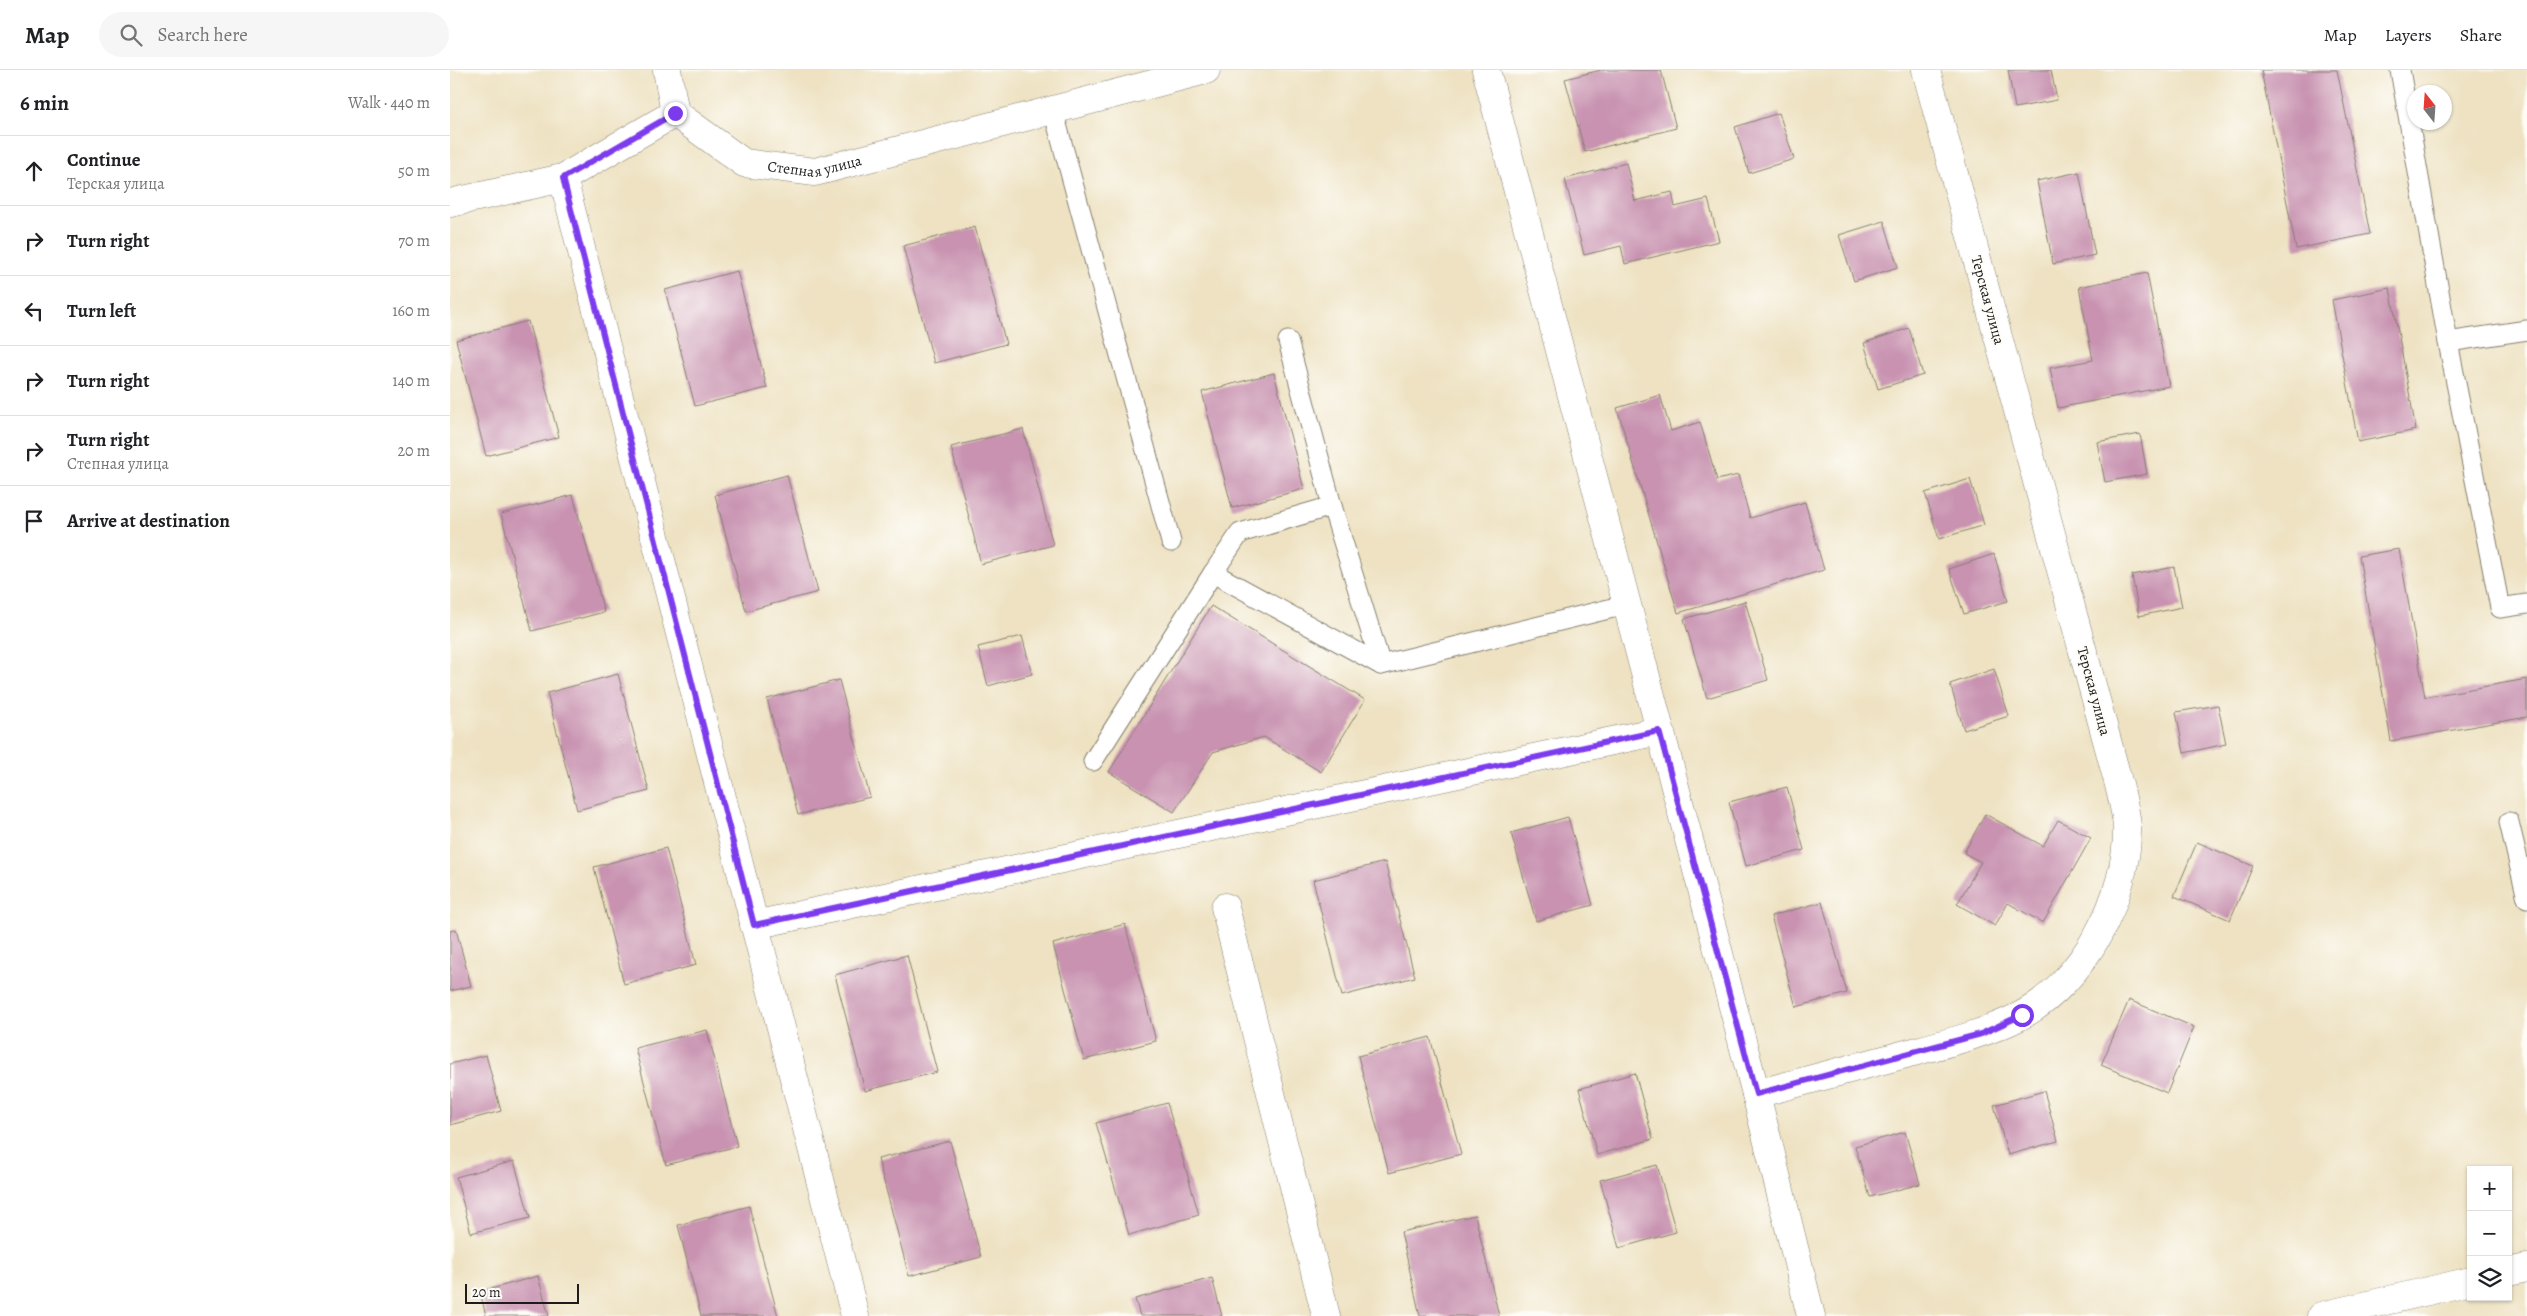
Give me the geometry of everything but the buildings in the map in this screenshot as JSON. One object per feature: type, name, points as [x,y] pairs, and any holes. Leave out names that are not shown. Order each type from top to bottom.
[{"type":"street","points":[[450,203],[563,178],[675,113],[667,70]]},
{"type":"street","name":"Степная улица","points":[[675,113],[744,162],[815,172],[1206,70]]},
{"type":"street","points":[[1486,70],[1756,1094],[1810,1316]]},
{"type":"street","name":"Терская улица","points":[[1756,1094],[1981,1034],[2022,1015],[2058,987],[2088,953],[2110,914],[2123,871],[2127,826],[2119,785],[1926,70]]},
{"type":"street","points":[[563,178],[855,1316]]},
{"type":"street","points":[[754,925],[1659,731]]},
{"type":"street","points":[[1225,907],[1326,1316]]},
{"type":"street","points":[[2512,1271],[2527,1268]]},
{"type":"street","points":[[2321,1316],[2467,1282]]},
{"type":"lane","points":[[2400,70],[2448,342],[2500,608],[2527,604]]},
{"type":"lane","points":[[1053,110],[1171,542]]},
{"type":"lane","points":[[2448,342],[2527,330]]},
{"type":"lane","points":[[1288,341],[1332,506],[1381,666]]},
{"type":"lane","points":[[1093,761],[1240,533],[1332,506]]},
{"type":"lane","points":[[1213,573],[1381,666],[1626,605]]},
{"type":"lane","points":[[2509,822],[2527,898]]},
{"type":"route","points":[[675,113],[563,178],[754,925],[1659,731],[1756,1094],[1981,1034],[2022,1015]]}]
